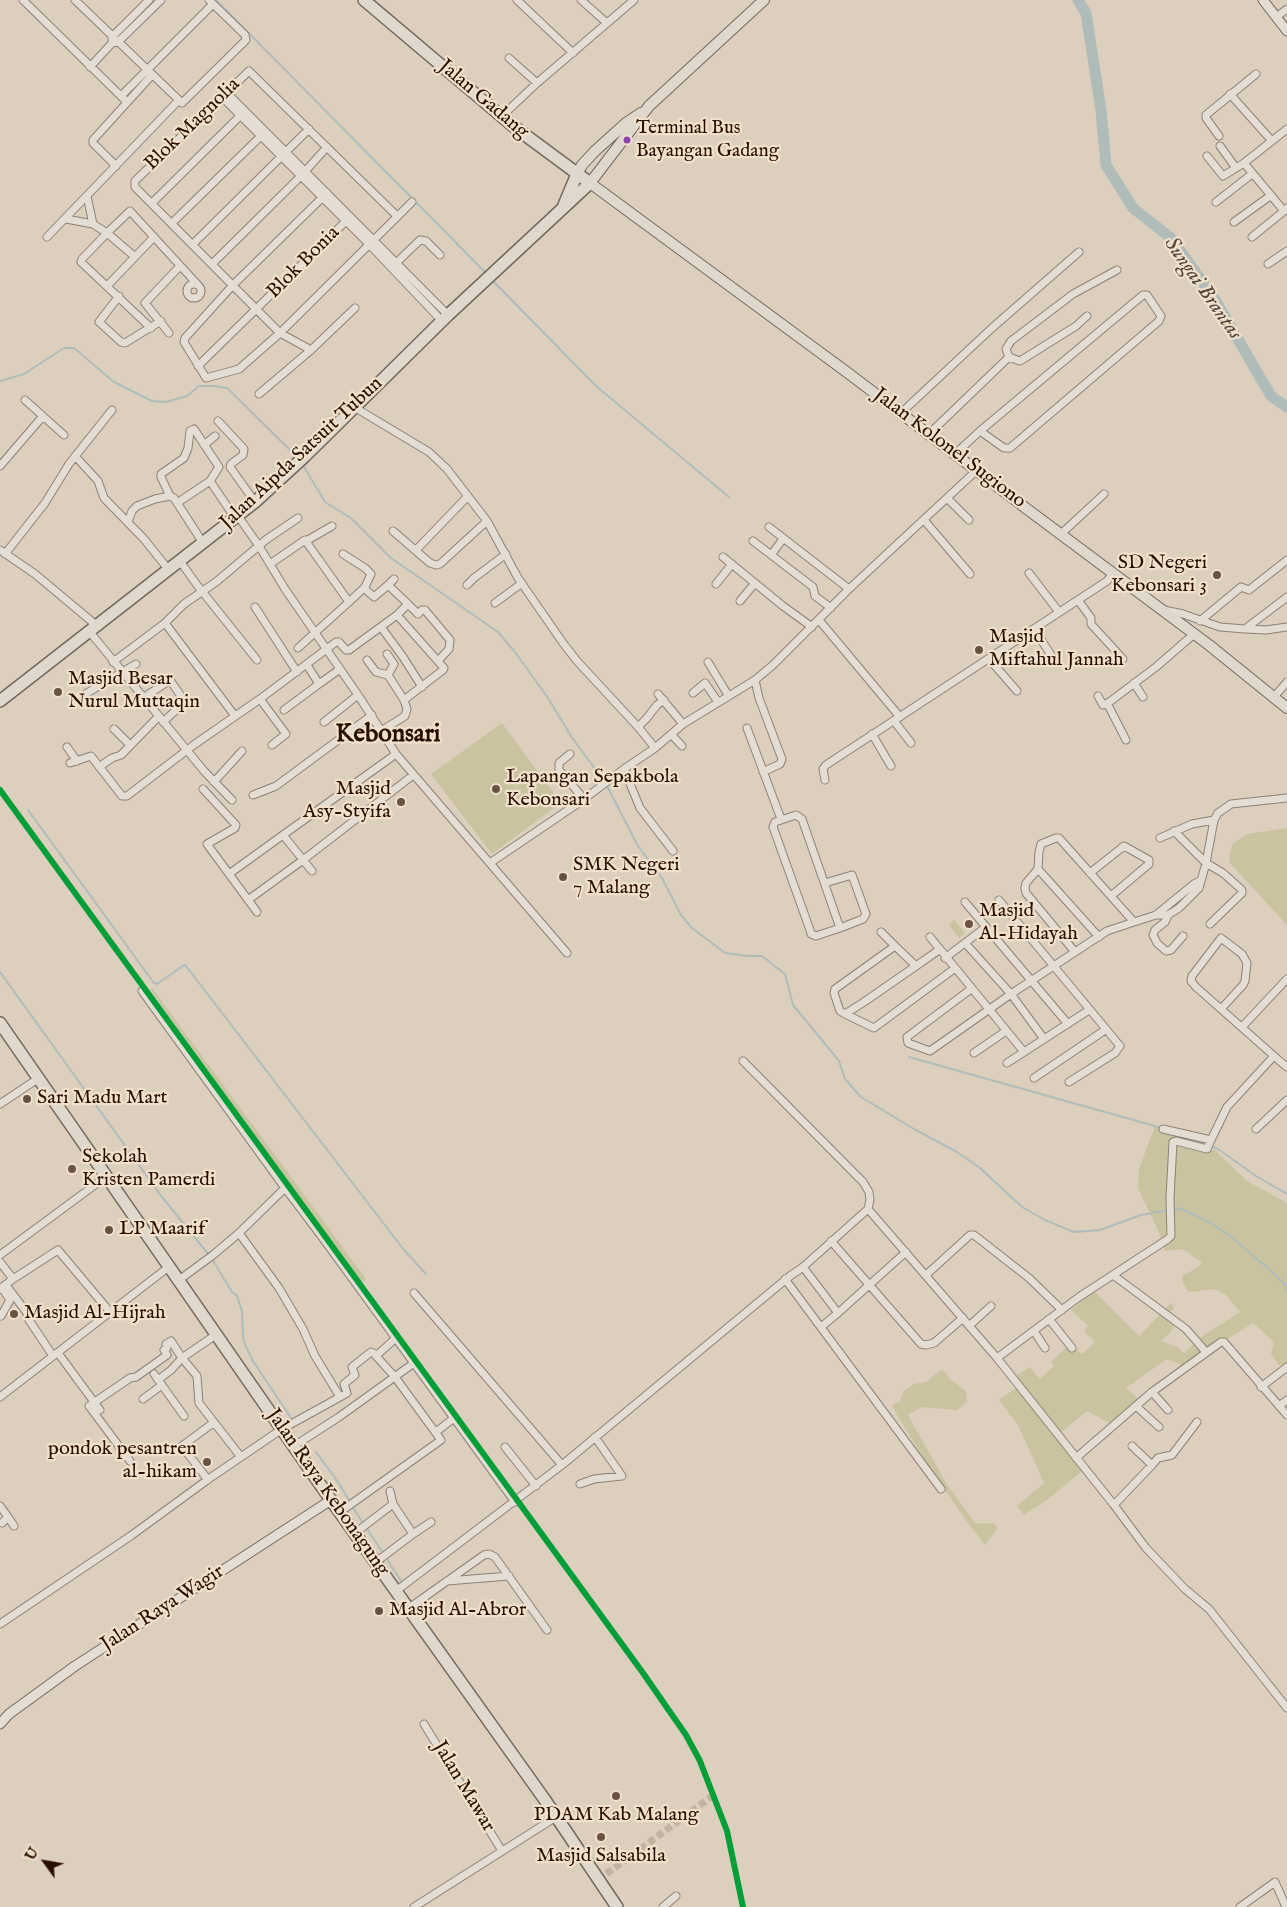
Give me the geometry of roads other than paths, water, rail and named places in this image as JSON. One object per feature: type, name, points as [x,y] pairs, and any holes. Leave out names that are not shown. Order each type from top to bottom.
[{"type":"highway","name":"Jalan Gadang","points":[[364,0],[501,117],[564,166],[590,183]]},
{"type":"highway","name":"Jalan Aipda Satsuit Tubun","points":[[564,206],[577,174]]},
{"type":"highway","name":"Jalan Aipda Satsuit Tubun","points":[[0,702],[255,502],[304,457],[445,318],[590,183]]},
{"type":"highway","name":"Jalan Raya Kebonagung","points":[[0,1023],[217,1334],[302,1441],[331,1500],[348,1506],[358,1530],[380,1559],[396,1591],[556,1817],[617,1907]]},
{"type":"main road","points":[[577,174],[582,165],[595,151],[626,123],[643,112],[764,0]]},
{"type":"main road","points":[[1263,0],[1287,32]]},
{"type":"main road","points":[[590,183],[643,112]]},
{"type":"main road","name":"Jalan Gadang","points":[[590,183],[607,196]]},
{"type":"main road","name":"Jalan Kolonel Sugiono","points":[[607,196],[774,317],[1194,634],[1287,708]]},
{"type":"main road","name":"Jalan Raya Wagir","points":[[0,1724],[9,1714],[75,1666],[331,1500]]},
{"type":"street","points":[[23,0],[127,102]]},
{"type":"street","points":[[90,66],[150,3],[161,0]]},
{"type":"street","points":[[517,0],[573,53]]},
{"type":"street","points":[[581,0],[607,23]]},
{"type":"street","points":[[501,117],[537,83],[634,0]]},
{"type":"street","points":[[79,1],[114,41],[146,69],[182,103],[246,40],[245,35],[211,2],[146,69],[121,96]]},
{"type":"street","points":[[1276,17],[1287,9]]},
{"type":"street","points":[[508,58],[537,83]]},
{"type":"street","name":"Blok Magnolia","points":[[152,204],[135,187],[135,182],[247,72],[251,72],[309,129]]},
{"type":"street","points":[[1219,136],[1205,116],[1256,74]]},
{"type":"street","points":[[116,166],[93,143],[93,140],[152,75]]},
{"type":"street","points":[[224,94],[445,318]]},
{"type":"street","points":[[1230,94],[1272,141]]},
{"type":"street","points":[[47,237],[179,100]]},
{"type":"street","points":[[243,114],[152,204],[280,333],[311,350]]},
{"type":"street","points":[[193,244],[309,129],[397,216]]},
{"type":"street","points":[[1206,156],[1222,176],[1226,175],[1287,129]]},
{"type":"street","points":[[172,223],[263,135]]},
{"type":"street","points":[[1220,146],[1236,168]]},
{"type":"street","points":[[212,263],[327,147]]},
{"type":"street","points":[[1244,163],[1270,196],[1285,210],[1252,238]]},
{"type":"street","points":[[1216,202],[1252,174]]},
{"type":"street","points":[[324,195],[233,285],[184,339],[206,378],[239,369],[280,333],[370,241],[412,202]]},
{"type":"street","points":[[87,196],[93,224]]},
{"type":"street","points":[[1234,222],[1270,196]]},
{"type":"street","points":[[152,328],[108,285],[81,262],[82,259],[130,211],[188,274],[198,286],[201,291],[200,296],[196,298],[190,296],[187,292],[188,274]]},
{"type":"street","points":[[66,219],[93,224],[107,233],[134,256]]},
{"type":"street","name":"Blok Bonia","points":[[198,366],[348,219]]},
{"type":"street","points":[[108,285],[154,237]]},
{"type":"street","points":[[394,265],[420,240],[426,241],[440,255]]},
{"type":"street","points":[[1268,264],[1287,251]]},
{"type":"street","points":[[901,413],[992,328],[1079,252]]},
{"type":"street","points":[[136,312],[180,266]]},
{"type":"street","points":[[1088,316],[1076,326],[1020,361],[1010,357],[1006,349],[1011,341],[1073,294],[1117,270]]},
{"type":"street","points":[[188,288],[194,284],[198,286]]},
{"type":"street","points":[[957,455],[981,432],[1143,295],[1147,295],[1161,316],[1159,321],[1010,448],[1004,448],[981,432]]},
{"type":"street","points":[[119,296],[100,319],[100,324],[124,343],[161,321]]},
{"type":"street","points":[[145,303],[169,333]]},
{"type":"street","points":[[259,394],[311,350],[355,308]]},
{"type":"street","points":[[929,434],[1010,357]]},
{"type":"street","points":[[25,400],[64,435]]},
{"type":"street","points":[[354,407],[430,452],[454,477],[487,521],[533,601],[577,661],[655,748]]},
{"type":"street","points":[[112,410],[76,456],[45,503],[3,552],[56,590],[93,628],[113,662],[186,750],[232,800]]},
{"type":"street","points":[[0,466],[43,416]]},
{"type":"street","points":[[218,421],[244,449],[243,455],[231,464],[230,468],[255,502]]},
{"type":"street","points":[[176,503],[210,481],[219,467],[194,429],[192,429],[184,458],[161,474],[161,476],[170,496],[203,543]]},
{"type":"street","points":[[204,445],[216,436]]},
{"type":"street","points":[[76,456],[98,481],[104,498],[158,555],[168,569]]},
{"type":"street","points":[[490,863],[655,748],[683,724],[755,680],[977,470]]},
{"type":"street","points":[[210,481],[259,546],[285,589],[412,776],[567,953]]},
{"type":"street","points":[[1061,534],[1104,494]]},
{"type":"street","points":[[128,522],[132,511],[137,506],[170,496]]},
{"type":"street","points":[[416,550],[468,496]]},
{"type":"street","points":[[947,498],[969,520]]},
{"type":"street","points":[[113,662],[165,622],[184,604],[216,582],[259,546],[298,518]]},
{"type":"street","points":[[924,520],[970,574]]},
{"type":"street","points":[[393,531],[436,566],[487,521]]},
{"type":"street","points":[[270,564],[303,540],[306,541],[332,526]]},
{"type":"street","points":[[768,527],[849,590]]},
{"type":"street","points":[[772,555],[784,539]]},
{"type":"street","points":[[306,541],[349,602]]},
{"type":"street","points":[[753,541],[813,587],[815,596],[831,608]]},
{"type":"street","points":[[298,648],[364,588],[370,577],[370,572],[343,554]]},
{"type":"street","points":[[467,586],[474,578],[506,554]]},
{"type":"street","points":[[723,557],[812,627]]},
{"type":"street","points":[[180,560],[257,660]]},
{"type":"street","points":[[1200,621],[1240,587],[1249,590],[1287,560]]},
{"type":"street","points":[[716,584],[732,564]]},
{"type":"street","points":[[1028,573],[1060,612]]},
{"type":"street","points":[[825,780],[824,769],[826,764],[1060,612],[1106,581],[1113,573]]},
{"type":"street","points":[[364,588],[374,597],[391,582],[418,614],[425,610],[450,640],[449,649],[438,661]]},
{"type":"street","points":[[495,603],[522,583]]},
{"type":"street","points":[[740,601],[755,583]]},
{"type":"street","points":[[1245,629],[1287,597]]},
{"type":"street","points":[[1078,600],[1092,618],[1091,624],[1123,659]]},
{"type":"street","points":[[67,747],[73,762],[90,756],[122,796],[125,796],[186,750],[338,642],[346,650],[349,650],[397,615],[408,604]]},
{"type":"street","points":[[255,607],[297,672]]},
{"type":"street","points":[[1162,610],[1171,611],[1220,627],[1286,629]]},
{"type":"street","points":[[397,615],[444,668],[404,700]]},
{"type":"street","points":[[818,620],[897,719],[911,743]]},
{"type":"street","points":[[165,622],[235,716]]},
{"type":"street","points":[[381,627],[422,687]]},
{"type":"street","points":[[1034,629],[1054,658]]},
{"type":"street","points":[[1107,704],[1156,667],[1194,634]]},
{"type":"street","points":[[387,654],[394,663],[393,669],[388,675]]},
{"type":"street","points":[[989,659],[1017,691]]},
{"type":"street","points":[[367,660],[376,672],[388,675],[404,700],[407,709],[406,716],[381,731]]},
{"type":"street","points":[[708,662],[728,695]]},
{"type":"street","points":[[88,693],[136,664]]},
{"type":"street","points":[[307,664],[319,684]]},
{"type":"street","points":[[284,710],[340,669]]},
{"type":"street","points":[[99,767],[112,758],[121,755],[161,719],[185,702],[170,680],[143,698]]},
{"type":"street","points":[[755,680],[759,698],[782,759],[780,764],[763,772]]},
{"type":"street","points":[[1274,697],[1287,682]]},
{"type":"street","points":[[693,694],[705,683],[718,702]]},
{"type":"street","points":[[1134,683],[1142,697]]},
{"type":"street","points":[[748,684],[759,698]]},
{"type":"street","points":[[658,694],[683,724]]},
{"type":"street","points":[[324,722],[358,695]]},
{"type":"street","points":[[1098,696],[1103,704],[1107,704],[1126,740]]},
{"type":"street","points":[[260,698],[286,734],[272,745]]},
{"type":"street","points":[[638,727],[657,705],[664,700]]},
{"type":"street","points":[[253,795],[276,786],[372,715]]},
{"type":"street","points":[[747,728],[781,819]]},
{"type":"street","points":[[114,729],[130,745]]},
{"type":"street","points":[[672,734],[682,746]]},
{"type":"street","points":[[872,734],[891,766]]},
{"type":"street","points":[[214,782],[242,751]]},
{"type":"street","points":[[229,874],[396,754]]},
{"type":"street","points":[[570,754],[559,763],[559,770],[584,799]]},
{"type":"street","points":[[624,769],[640,808],[673,851]]},
{"type":"street","points":[[248,900],[412,776]]},
{"type":"street","points":[[204,788],[236,825],[235,828],[207,843],[257,912]]},
{"type":"street","points":[[1182,936],[1171,950],[1166,951],[1153,938],[1154,932],[1165,922],[1168,915],[1196,892],[1206,863],[1214,820],[1221,809],[1231,804],[1287,798]]},
{"type":"street","points":[[825,883],[852,875],[866,914],[863,919],[840,928],[816,936],[811,934],[773,828],[776,822],[796,814],[800,816],[840,928]]},
{"type":"street","points":[[1160,838],[1192,824],[1214,820]]},
{"type":"street","points":[[1174,832],[1206,863],[1229,878],[1243,892],[1210,924]]},
{"type":"street","points":[[283,835],[312,871]]},
{"type":"street","points":[[1075,952],[1026,893],[1026,883],[1038,869],[1039,852],[1042,844],[1059,838],[1134,922]]},
{"type":"street","points":[[1090,874],[1124,846],[1149,860],[1149,864],[1111,896]]},
{"type":"street","points":[[1038,869],[1099,937]]},
{"type":"street","points":[[1156,915],[1200,881]]},
{"type":"street","points":[[999,900],[1120,1046],[1115,1053],[1069,1082]]},
{"type":"street","points":[[966,902],[1068,1024]]},
{"type":"street","points":[[1165,907],[1168,915]]},
{"type":"street","points":[[971,989],[907,1037],[908,1043],[930,1051],[1010,994],[1114,928],[1156,915],[1168,915]]},
{"type":"street","points":[[945,958],[986,926]]},
{"type":"street","points":[[881,932],[916,966]]},
{"type":"street","points":[[930,938],[1024,1052]]},
{"type":"street","points":[[1221,1008],[1240,989],[1245,981],[1247,963],[1244,956],[1226,940],[1221,939],[1192,976],[1191,980],[1196,987],[1287,1067]]},
{"type":"street","points":[[965,943],[1010,994],[1044,1039]]},
{"type":"street","points":[[895,946],[835,989],[834,993],[840,1011],[874,1028],[954,969]]},
{"type":"street","points":[[845,1014],[939,950]]},
{"type":"street","points":[[1242,1027],[1287,979]]},
{"type":"street","points":[[142,991],[515,1502]]},
{"type":"street","points":[[1007,1063],[1089,1010]]},
{"type":"street","points":[[1034,1078],[1105,1030]]},
{"type":"street","points":[[974,1053],[1006,1031]]},
{"type":"street","points":[[997,1358],[1049,1319],[1171,1236],[1170,1198],[1174,1141],[1206,1149],[1227,1107],[1274,1056]]},
{"type":"street","points":[[396,1591],[562,1465],[785,1279],[803,1267],[868,1209],[869,1192],[863,1182],[743,1061]]},
{"type":"street","points":[[0,1104],[39,1078]]},
{"type":"street","points":[[1256,1129],[1287,1100]]},
{"type":"street","points":[[1163,1129],[1210,1144]]},
{"type":"street","points":[[0,1255],[107,1176]]},
{"type":"street","points":[[179,1280],[211,1257],[239,1233],[285,1188]]},
{"type":"street","points":[[868,1209],[997,1358],[1114,1504],[1146,1548],[1185,1588],[1209,1609],[1287,1708]]},
{"type":"street","points":[[239,1233],[279,1288],[303,1329],[315,1356],[340,1397]]},
{"type":"street","points":[[926,1275],[970,1235],[974,1235],[1029,1278],[1062,1310]]},
{"type":"street","points":[[831,1241],[923,1344],[934,1343],[963,1318]]},
{"type":"street","points":[[3,1287],[58,1250],[110,1312]]},
{"type":"street","points":[[821,1327],[906,1252]]},
{"type":"street","points":[[0,1262],[13,1279]]},
{"type":"street","points":[[0,1397],[170,1266]]},
{"type":"street","points":[[803,1267],[838,1314]]},
{"type":"street","points":[[1114,1275],[1186,1329],[1206,1352]]},
{"type":"street","points":[[785,1279],[941,1489]]},
{"type":"street","points":[[1,1316],[10,1300],[3,1287]]},
{"type":"street","points":[[3,1287],[28,1313],[29,1320],[100,1410]]},
{"type":"street","points":[[414,1293],[562,1465]]},
{"type":"street","points":[[969,1326],[991,1306]]},
{"type":"street","points":[[1049,1319],[1072,1348]]},
{"type":"street","points":[[1034,1331],[1046,1348]]},
{"type":"street","points":[[143,1399],[158,1380],[172,1370],[182,1358],[217,1334]]},
{"type":"street","points":[[376,1356],[396,1338]]},
{"type":"street","points":[[130,1461],[89,1406],[130,1378],[136,1378],[167,1356],[164,1350],[166,1344],[171,1341],[197,1376],[199,1403],[241,1457]]},
{"type":"street","points":[[1076,1458],[1152,1392],[1220,1342],[1224,1342],[1287,1415]]},
{"type":"street","points":[[0,1624],[132,1535],[290,1424],[347,1392],[344,1384],[355,1375],[352,1367],[371,1352],[395,1377],[441,1440],[348,1506]]},
{"type":"street","points":[[302,1441],[414,1363]]},
{"type":"street","points":[[1261,1387],[1287,1367]]},
{"type":"street","points":[[158,1380],[184,1416]]},
{"type":"street","points":[[1152,1392],[1168,1410]]},
{"type":"street","points":[[1279,1406],[1287,1400]]},
{"type":"street","points":[[1137,1406],[1159,1427]]},
{"type":"street","points":[[436,1432],[454,1418]]},
{"type":"street","points":[[1114,1504],[1158,1458],[1172,1455],[1197,1422]]},
{"type":"street","points":[[208,1480],[182,1446],[213,1423]]},
{"type":"street","points":[[580,1484],[594,1479],[622,1476],[596,1437]]},
{"type":"street","points":[[1132,1446],[1152,1465]]},
{"type":"street","points":[[504,1448],[536,1486]]},
{"type":"street","points":[[390,1491],[393,1504],[412,1534]]},
{"type":"street","points":[[358,1530],[393,1504]]},
{"type":"street","points":[[0,1506],[14,1526]]},
{"type":"street","points":[[2,1523],[8,1518]]},
{"type":"street","points":[[380,1559],[431,1522]]},
{"type":"street","points":[[409,1608],[488,1554],[495,1557],[547,1630]]},
{"type":"street","points":[[447,1581],[509,1576]]},
{"type":"street","name":"Jalan Mawar","points":[[424,1724],[502,1851]]},
{"type":"street","points":[[414,1907],[556,1817]]},
{"type":"street","points":[[1240,1907],[1275,1882],[1286,1907]]},
{"type":"street","points":[[663,1907],[676,1896]]},
{"type":"waterway","points":[[216,0],[485,272]]},
{"type":"waterway","name":"Sungai Brantas","points":[[1078,0],[1086,13],[1101,110],[1106,165],[1133,208],[1171,238],[1214,298],[1271,396],[1287,407]]},
{"type":"waterway","points":[[493,281],[596,386],[729,497]]},
{"type":"waterway","points":[[0,381],[24,374],[64,348],[74,348],[114,382],[152,401],[166,402],[187,396],[199,386],[227,388],[297,457]]},
{"type":"waterway","points":[[303,465],[325,502],[352,519],[391,558],[498,632],[548,698],[571,736],[603,780]]},
{"type":"waterway","points":[[606,784],[638,846],[662,878],[681,915],[692,928],[725,953],[762,956],[785,974],[793,1005],[839,1061],[845,1079],[861,1097],[957,1152],[980,1168],[1022,1207],[1045,1220],[1074,1232],[1100,1230],[1141,1215],[1169,1210]]},
{"type":"waterway","points":[[28,810],[154,983],[157,984],[184,965],[186,966],[404,1250],[426,1274]]},
{"type":"waterway","points":[[0,972],[162,1197],[209,1255]]},
{"type":"waterway","points":[[909,1057],[1162,1128]]},
{"type":"waterway","points":[[1182,1137],[1206,1144]]},
{"type":"waterway","points":[[1211,1146],[1287,1194]]},
{"type":"waterway","points":[[1173,1210],[1180,1208],[1211,1223],[1233,1238],[1280,1279],[1287,1289]]},
{"type":"waterway","points":[[212,1259],[232,1292],[237,1296],[242,1311],[243,1338],[246,1347],[253,1361],[293,1421]]},
{"type":"waterway","points":[[316,1452],[350,1502]]},
{"type":"waterway","points":[[352,1506],[363,1523]]},
{"type":"waterway","points":[[366,1527],[403,1584]]},
{"type":"tunnel","points":[[598,1880],[711,1797]]},
{"type":"place","name":"Terminal Bus Bayangan Gadang","points":[[627,140]]},
{"type":"place","name":"SD Negeri Kebonsari 3","points":[[1217,575]]},
{"type":"place","name":"Masjid Miftahul Jannah","points":[[979,650]]},
{"type":"place","name":"Masjid Besar Nurul Muttaqin","points":[[58,692]]},
{"type":"place","name":"Lapangan Sepakbola Kebonsari","points":[[496,789]]},
{"type":"place","name":"Masjid Asy-Styifa","points":[[401,802]]},
{"type":"place","name":"SMK Negeri 7 Malang","points":[[563,877]]},
{"type":"place","name":"Masjid Al-Hidayah","points":[[969,924]]},
{"type":"place","name":"Sari Madu Mart","points":[[27,1099]]},
{"type":"place","name":"Sekolah Kristen Pamerdi","points":[[72,1169]]},
{"type":"place","name":"LP Maarif","points":[[109,1230]]},
{"type":"place","name":"Masjid Al-Hijrah","points":[[14,1314]]},
{"type":"place","name":"pondok pesantren al-hikam","points":[[207,1462]]},
{"type":"place","name":"Masjid Al-Abror","points":[[379,1611]]},
{"type":"place","name":"PDAM Kab Malang","points":[[616,1796]]},
{"type":"place","name":"Masjid Salsabila","points":[[601,1837]]},
{"type":"district","name":"Kebonsari","points":[[388,736]]}]
